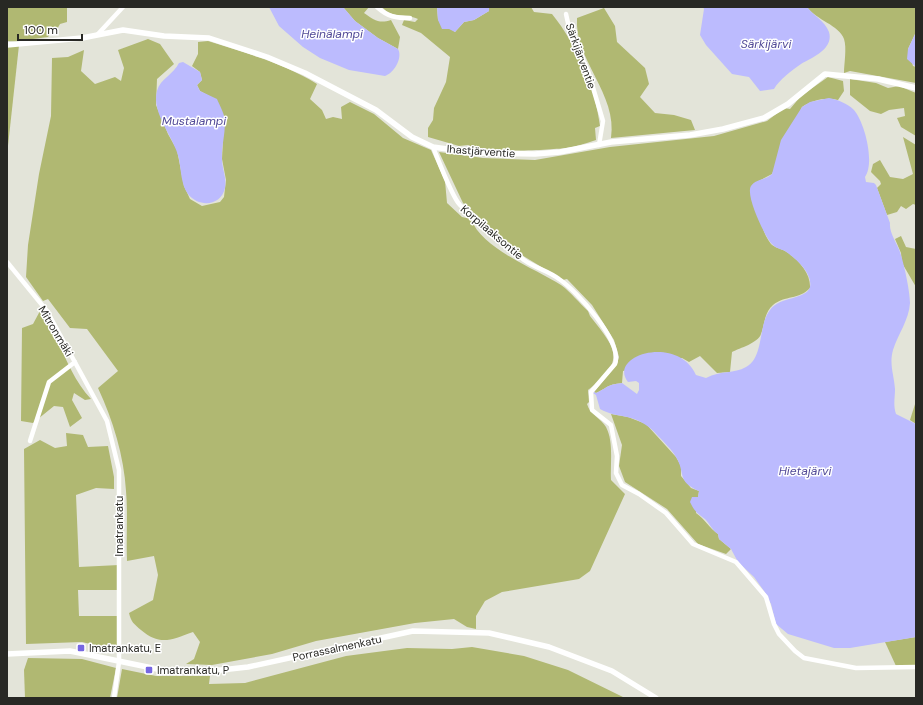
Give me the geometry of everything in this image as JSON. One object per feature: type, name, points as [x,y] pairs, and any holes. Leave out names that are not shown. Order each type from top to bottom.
[{"type":"street","points":[[98,34],[123,7]]},
{"type":"street","points":[[377,7],[385,14],[394,18],[410,18]]},
{"type":"street","name":"Särkijärventie","points":[[566,14],[570,32],[588,71],[603,121],[599,145]]},
{"type":"street","name":"Ihastjärventie","points":[[7,45],[82,38],[123,30],[164,36],[209,38],[267,57],[305,73],[376,110],[412,137],[433,147],[476,153],[536,154],[560,152],[599,145],[690,135],[764,118],[788,104],[825,74],[878,79],[916,88]]},
{"type":"street","name":"Korpilaaksontie","points":[[433,147],[458,203],[499,240],[526,261],[559,278],[592,312],[614,345],[617,358],[615,364],[591,392],[592,410],[611,425],[613,444],[617,456],[616,473],[622,485],[639,494],[666,513],[693,544],[736,562],[766,597],[774,624],[779,634],[804,658],[856,668],[916,667]]},
{"type":"street","name":"Mitronmäki","points":[[7,262],[47,311],[75,362]]},
{"type":"street","points":[[30,441],[49,382],[75,362]]},
{"type":"street","name":"Imatrankatu","points":[[75,362],[107,421],[119,470],[119,662],[114,698]]},
{"type":"street","name":"Porrassalmenkatu","points":[[7,654],[70,651],[162,670],[212,671],[248,667],[413,631],[489,633],[549,647],[612,671],[656,698]]},
{"type":"green space","points":[[7,7],[67,7],[67,22],[60,24],[56,31],[53,31],[48,37],[33,39],[27,42],[7,41]]},
{"type":"green space","points":[[343,7],[369,7],[364,13],[371,18],[383,22],[391,20],[400,37],[398,49],[378,38],[355,21]]},
{"type":"green space","points":[[382,7],[437,7],[438,20],[455,32],[464,22],[474,20],[489,11],[489,7],[531,7],[534,12],[552,14],[577,53],[589,81],[598,111],[600,126],[595,128],[596,140],[566,148],[486,150],[468,145],[459,146],[428,137],[428,128],[433,120],[434,108],[446,82],[450,57],[421,33],[402,25],[404,20],[415,22],[418,19],[390,13]]},
{"type":"green space","points":[[807,7],[916,7],[916,32],[908,49],[913,66],[916,67],[916,83],[850,71],[844,73],[844,39],[837,30],[816,16]]},
{"type":"green space","points":[[604,8],[615,26],[617,42],[645,68],[649,84],[640,97],[655,113],[674,115],[691,120],[695,130],[611,138],[611,122],[608,107],[603,92],[582,48],[578,33],[577,18]]},
{"type":"green space","points":[[148,39],[160,44],[174,64],[157,79],[156,105],[168,134],[177,150],[184,186],[190,199],[202,206],[220,202],[224,197],[226,180],[222,159],[224,116],[211,97],[200,91],[197,85],[202,80],[200,72],[192,66],[198,54],[198,42],[208,41],[278,64],[317,84],[310,99],[322,110],[326,119],[333,117],[342,119],[341,107],[350,102],[374,114],[403,138],[431,150],[445,181],[447,203],[462,217],[471,219],[477,230],[486,240],[511,257],[561,285],[588,311],[611,346],[613,354],[612,362],[608,371],[588,390],[589,402],[587,404],[588,408],[606,427],[611,446],[611,480],[625,494],[590,571],[579,579],[502,592],[485,601],[476,616],[476,629],[467,627],[454,619],[415,623],[316,641],[272,654],[212,665],[186,664],[194,659],[200,642],[193,632],[172,639],[160,640],[148,635],[133,623],[129,613],[153,600],[158,575],[154,556],[127,561],[127,500],[123,465],[113,425],[98,388],[118,371],[87,329],[70,328],[48,299],[43,301],[26,277],[28,245],[39,174],[51,116],[52,58],[68,57],[84,50],[81,71],[95,84],[115,77],[121,81],[124,68],[118,50]]},
{"type":"green space","points":[[7,45],[19,45],[7,155]]},
{"type":"green space","points":[[828,77],[843,81],[844,91],[838,100],[819,100],[802,107],[772,174],[753,184],[761,223],[767,238],[771,244],[785,251],[799,262],[806,272],[810,282],[810,288],[806,292],[797,296],[778,302],[770,308],[766,315],[759,337],[753,343],[732,352],[730,372],[717,373],[700,356],[689,362],[682,358],[623,371],[622,383],[610,385],[596,393],[594,392],[617,364],[619,357],[614,340],[592,305],[567,279],[563,280],[520,254],[463,203],[439,152],[483,158],[535,160],[610,147],[714,136],[767,121],[784,108],[790,109],[801,96]]},
{"type":"green space","points":[[850,79],[876,83],[888,88],[899,86],[916,93],[916,136],[901,127],[897,118],[905,116],[904,108],[889,110],[881,114],[870,111],[850,95]]},
{"type":"green space","points":[[903,137],[916,145],[916,205],[913,204],[906,209],[901,206],[897,212],[887,215],[877,188],[881,184],[880,181],[871,172],[873,164],[880,160],[890,177],[903,179],[913,174]]},
{"type":"green space","points":[[901,236],[906,247],[916,249],[916,287],[902,263],[901,253],[895,239]]},
{"type":"green space","points":[[40,311],[55,336],[76,378],[91,399],[85,400],[74,393],[72,400],[82,418],[70,427],[63,407],[54,406],[33,423],[21,421],[22,328],[33,324]]},
{"type":"green space","points":[[916,401],[916,424],[910,420]]},
{"type":"green space","points":[[611,414],[628,417],[646,424],[676,457],[681,466],[681,476],[691,488],[699,491],[696,513],[718,534],[719,539],[731,549],[726,554],[698,544],[667,509],[625,482],[619,466],[622,445]]},
{"type":"green space","points":[[66,433],[83,435],[88,447],[108,446],[114,477],[114,489],[96,488],[76,495],[79,567],[119,565],[119,590],[78,590],[79,616],[119,616],[119,651],[82,642],[26,644],[24,449],[40,440],[55,448],[67,446]]},
{"type":"green space","points":[[916,637],[916,666],[896,666],[885,642]]},
{"type":"green space","points":[[472,647],[524,656],[568,670],[625,698],[117,698],[122,669],[156,676],[210,676],[209,684],[245,683],[346,656],[407,648],[452,649]]},
{"type":"green space","points":[[28,658],[82,659],[116,668],[110,698],[25,698],[24,670]]},
{"type":"water","name":"Heinälampi","points":[[269,7],[343,7],[355,21],[378,38],[398,49],[399,57],[397,65],[392,72],[385,76],[349,70],[320,58],[303,47],[279,26]]},
{"type":"water","points":[[437,7],[489,7],[489,11],[474,20],[464,22],[455,32],[449,29],[442,29],[438,20]]},
{"type":"water","name":"Särkijärvi","points":[[703,7],[807,7],[827,28],[830,38],[825,48],[821,52],[786,75],[774,89],[760,91],[749,77],[732,74],[706,45],[700,35],[704,9]]},
{"type":"water","points":[[916,32],[916,67],[907,59],[908,49]]},
{"type":"water","name":"Mustalampi","points":[[183,62],[200,72],[202,80],[197,85],[200,91],[217,99],[224,116],[225,126],[222,163],[225,188],[223,194],[214,202],[198,202],[188,194],[183,182],[177,151],[157,108],[157,91],[161,83],[179,63]]},
{"type":"water","name":"Hietajärvi","points":[[829,98],[848,105],[854,110],[862,124],[869,153],[868,171],[865,177],[866,182],[874,183],[876,185],[903,263],[910,303],[906,321],[895,344],[892,355],[895,389],[894,402],[896,414],[916,424],[916,637],[850,648],[834,648],[788,634],[776,624],[771,604],[754,577],[738,562],[731,549],[719,539],[718,534],[693,508],[690,502],[692,497],[698,497],[699,491],[687,484],[684,480],[676,457],[652,429],[632,418],[600,409],[596,395],[593,393],[595,390],[594,392],[596,393],[610,385],[622,383],[637,394],[639,390],[639,383],[636,381],[628,382],[624,372],[627,364],[636,357],[647,353],[661,352],[675,355],[687,362],[696,375],[706,378],[717,374],[737,371],[752,363],[756,356],[766,316],[770,310],[780,302],[808,291],[810,282],[809,276],[802,266],[794,258],[772,244],[769,240],[753,206],[750,191],[751,186],[772,174],[781,140],[802,107],[810,102]]},
{"type":"place","name":"Imatrankatu, E","points":[[81,648]]},
{"type":"place","name":"Imatrankatu, P","points":[[149,670]]}]
